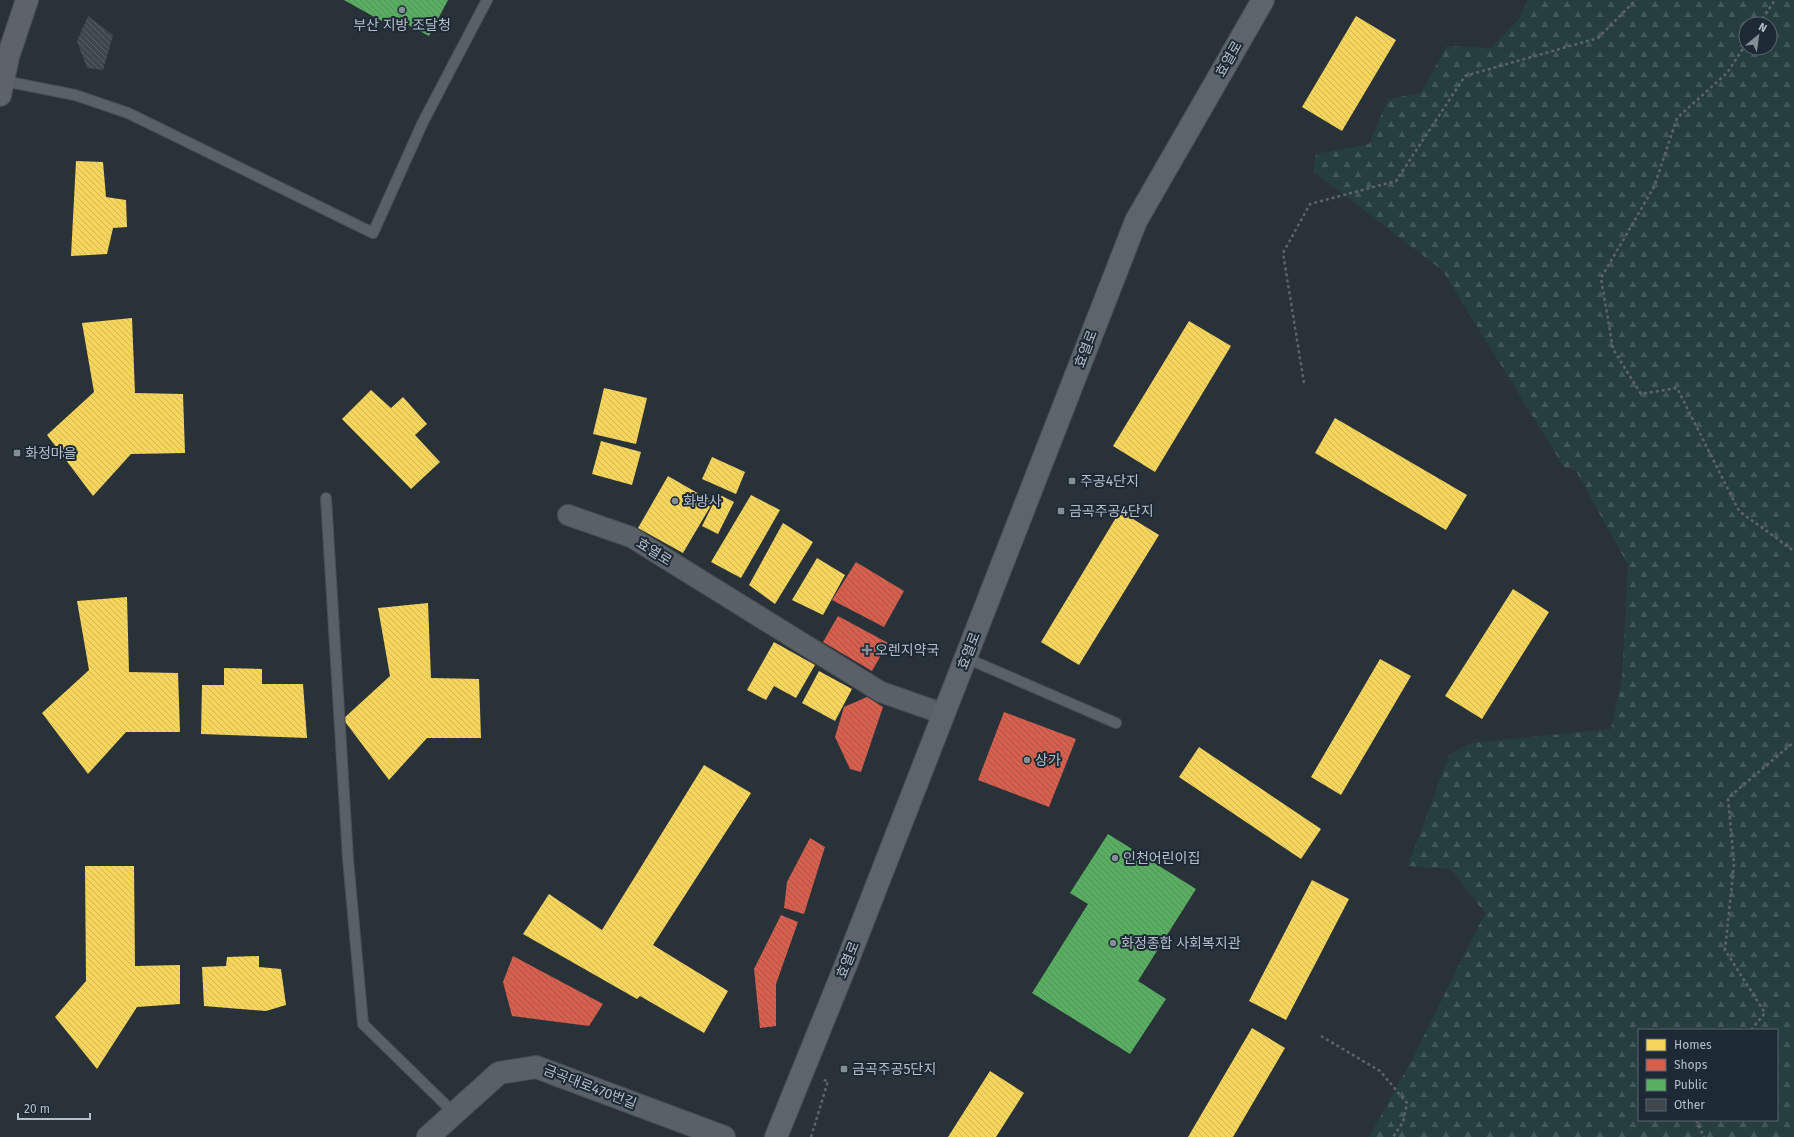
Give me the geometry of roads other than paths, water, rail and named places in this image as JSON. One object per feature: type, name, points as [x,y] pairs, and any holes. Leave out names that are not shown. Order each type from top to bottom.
[{"type":"main road","points":[[2,88],[8,57],[27,0]]},
{"type":"main road","name":"효열로","points":[[776,1137],[847,962],[1136,221],[1263,0]]},
{"type":"street","name":"효열로","points":[[568,515],[631,537],[881,692],[944,714]]},
{"type":"street","name":"금곡대로470번길","points":[[428,1137],[499,1073],[536,1067],[724,1137]]},
{"type":"lane","points":[[2,88],[75,96],[128,113],[373,233],[423,122],[487,0]]},
{"type":"lane","points":[[326,498],[348,859],[363,1024],[454,1113]]},
{"type":"lane","points":[[966,658],[1116,723]]},
{"type":"place","name":"부산 지방 조달청","points":[[402,10]]},
{"type":"place","name":"화정마을","points":[[17,453]]},
{"type":"place","name":"주공4단지","points":[[1072,481]]},
{"type":"place","name":"화방사","points":[[675,501]]},
{"type":"place","name":"금곡주공4단지","points":[[1061,511]]},
{"type":"place","name":"오렌지약국","points":[[867,650]]},
{"type":"place","name":"상가","points":[[1027,760]]},
{"type":"place","name":"인천어린이집","points":[[1115,858]]},
{"type":"place","name":"화정종합 사회복지관","points":[[1113,943]]},
{"type":"place","name":"금곡주공5단지","points":[[844,1069]]}]
